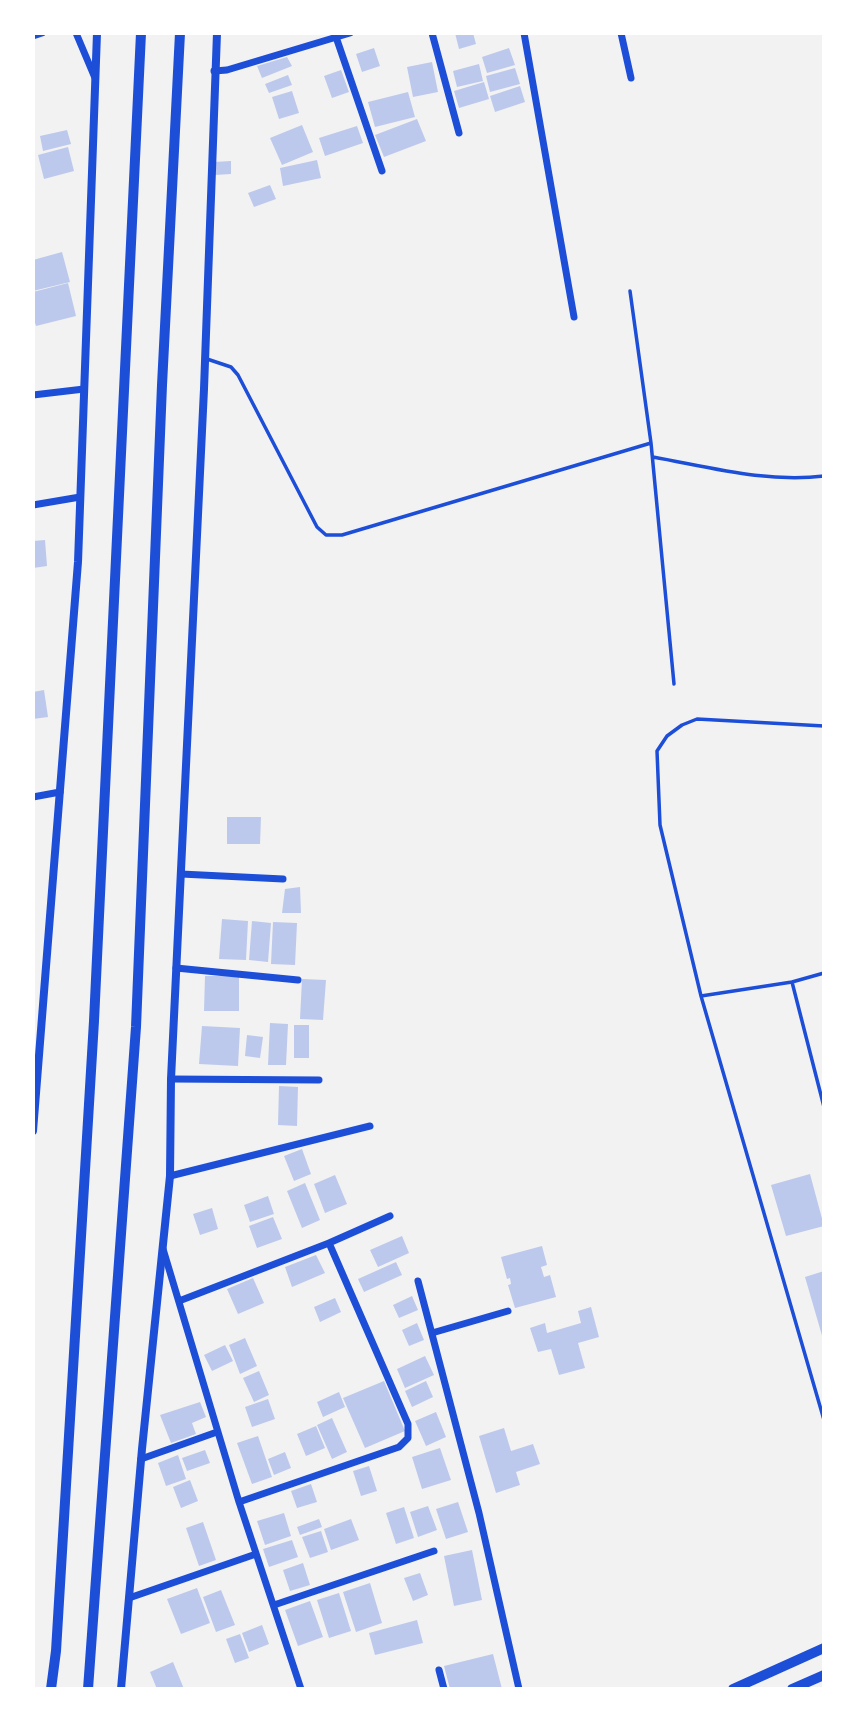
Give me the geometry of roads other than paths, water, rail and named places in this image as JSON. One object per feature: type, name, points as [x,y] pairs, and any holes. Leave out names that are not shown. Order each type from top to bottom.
[{"type":"main road","points":[[51,1689],[56,1651],[93,1034],[141,33]]},
{"type":"main road","points":[[88,1689],[136,1027],[180,33]]},
{"type":"main road","points":[[733,1689],[824,1648]]},
{"type":"main road","points":[[792,1689],[824,1675]]},
{"type":"street","points":[[33,36],[43,33]]},
{"type":"street","points":[[76,33],[96,78]]},
{"type":"street","points":[[33,1131],[78,562],[97,33]]},
{"type":"street","points":[[121,1689],[170,1176],[171,1079],[205,359],[217,33]]},
{"type":"street","points":[[214,71],[227,70],[350,33]]},
{"type":"street","points":[[432,33],[459,133]]},
{"type":"street","points":[[524,33],[574,317]]},
{"type":"street","points":[[621,33],[631,78]]},
{"type":"street","points":[[336,37],[382,171]]},
{"type":"street","points":[[33,395],[84,389]]},
{"type":"street","points":[[33,505],[80,497]]},
{"type":"street","points":[[33,797],[60,792]]},
{"type":"street","points":[[181,874],[283,879]]},
{"type":"street","points":[[176,968],[298,980]]},
{"type":"street","points":[[33,1005],[43,1006]]},
{"type":"street","points":[[171,1079],[319,1080]]},
{"type":"street","points":[[170,1176],[370,1126]]},
{"type":"street","points":[[178,1301],[330,1243],[390,1216]]},
{"type":"street","points":[[239,1502],[399,1447],[408,1438],[408,1424],[330,1243]]},
{"type":"street","points":[[163,1249],[239,1502],[301,1689]]},
{"type":"street","points":[[418,1281],[479,1513],[519,1689]]},
{"type":"street","points":[[432,1333],[508,1311]]},
{"type":"street","points":[[141,1459],[218,1432]]},
{"type":"street","points":[[274,1605],[434,1550]]},
{"type":"street","points":[[130,1598],[256,1554]]},
{"type":"street","points":[[439,1670],[444,1689]]},
{"type":"lane","points":[[630,291],[653,457],[674,684]]},
{"type":"lane","points":[[205,359],[231,367],[238,375],[317,527],[326,535],[342,535],[651,443]]},
{"type":"lane","points":[[653,457],[758,476],[824,476]]},
{"type":"lane","points":[[824,726],[697,719],[682,724],[667,736],[657,751],[660,825],[701,996],[824,1420]]},
{"type":"lane","points":[[701,996],[792,982],[824,973]]},
{"type":"lane","points":[[792,982],[824,1107]]}]
